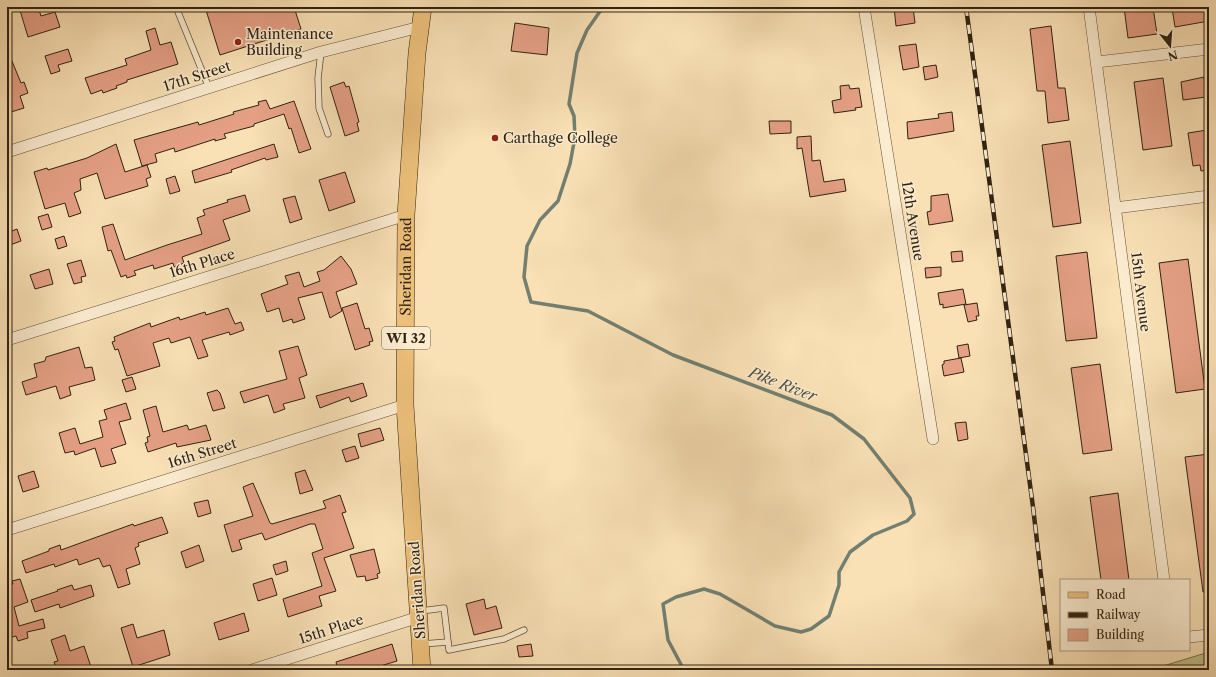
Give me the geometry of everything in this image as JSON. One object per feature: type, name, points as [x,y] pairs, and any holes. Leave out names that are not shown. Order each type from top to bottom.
[{"type":"main road","name":"Sheridan Road","points":[[422,670],[405,405],[406,215],[417,53],[423,7]]},
{"type":"street","name":"12th Avenue","points":[[864,7],[933,439]]},
{"type":"street","name":"15th Avenue","points":[[1089,7],[1164,579]]},
{"type":"street","name":"17th Street","points":[[7,152],[321,52],[420,27]]},
{"type":"street","points":[[1097,62],[1209,49]]},
{"type":"street","points":[[1115,208],[1209,196]]},
{"type":"street","name":"16th Place","points":[[7,340],[406,215]]},
{"type":"street","name":"16th Street","points":[[7,530],[405,405]]},
{"type":"street","name":"15th Place","points":[[252,670],[418,614]]},
{"type":"street","points":[[1190,637],[1209,635]]},
{"type":"lane","points":[[176,7],[209,88]]},
{"type":"lane","points":[[321,52],[318,78],[319,108],[328,134]]},
{"type":"lane","points":[[418,614],[444,608],[449,650],[504,639],[524,630]]},
{"type":"lane","points":[[420,644],[448,642]]},
{"type":"shaded area","points":[[1209,652],[1209,670],[1150,670]]},
{"type":"building","points":[[19,7],[38,7],[41,16],[55,12],[60,27],[28,37]]},
{"type":"building","name":"Maintenance Building","points":[[205,7],[294,7],[301,29],[220,55]]},
{"type":"building","points":[[894,7],[913,7],[915,23],[896,26]]},
{"type":"building","points":[[1124,7],[1153,7],[1157,34],[1128,38]]},
{"type":"building","points":[[1209,7],[1209,21],[1175,27],[1172,8]]},
{"type":"building","points":[[515,23],[549,28],[547,55],[511,51]]},
{"type":"building","points":[[1051,26],[1058,88],[1065,88],[1069,120],[1048,123],[1045,91],[1037,91],[1030,29]]},
{"type":"building","points":[[155,28],[160,45],[171,42],[178,64],[127,80],[127,82],[116,86],[117,88],[103,93],[102,90],[91,94],[85,78],[127,65],[125,59],[151,50],[146,31]]},
{"type":"building","points":[[916,44],[919,67],[903,70],[899,46]]},
{"type":"building","points":[[7,49],[21,83],[24,82],[28,93],[20,96],[24,108],[11,112],[9,112],[7,106]]},
{"type":"building","points":[[68,49],[72,61],[58,65],[60,71],[51,74],[45,56]]},
{"type":"building","points":[[936,65],[938,77],[925,80],[923,67]]},
{"type":"building","points":[[1204,77],[1206,97],[1183,100],[1181,82]]},
{"type":"building","points":[[1163,78],[1172,146],[1143,150],[1134,82]]},
{"type":"building","points":[[344,82],[346,87],[349,86],[359,122],[357,123],[359,131],[345,136],[330,87]]},
{"type":"building","points":[[849,85],[850,89],[859,88],[862,107],[855,108],[856,110],[834,113],[832,101],[841,99],[840,86]]},
{"type":"building","points":[[266,100],[270,109],[294,101],[311,149],[299,153],[291,128],[289,129],[284,114],[254,124],[254,126],[224,134],[226,138],[215,141],[215,139],[175,152],[174,148],[155,154],[157,162],[142,166],[134,140],[198,122],[199,125],[234,114],[233,112],[259,105],[258,102]]},
{"type":"building","points":[[952,112],[954,131],[908,139],[907,122],[939,118],[938,114]]},
{"type":"building","points":[[769,121],[791,121],[791,133],[770,134]]},
{"type":"building","points":[[1207,130],[1209,170],[1201,171],[1200,165],[1193,166],[1188,133]]},
{"type":"building","points":[[811,136],[812,161],[820,160],[824,182],[844,179],[846,191],[810,197],[802,148],[797,149],[797,137]]},
{"type":"building","points":[[1070,141],[1081,223],[1053,227],[1042,145]]},
{"type":"building","points":[[116,144],[125,172],[147,165],[151,177],[146,179],[148,186],[105,199],[97,173],[80,179],[81,190],[74,193],[81,213],[69,217],[65,203],[45,209],[34,172],[47,168],[48,170],[87,158]]},
{"type":"building","points":[[274,144],[278,157],[266,160],[265,158],[231,170],[232,172],[195,183],[192,171]]},
{"type":"building","points":[[345,172],[355,202],[329,211],[319,180]]},
{"type":"building","points":[[175,176],[180,191],[170,194],[166,179]]},
{"type":"building","points":[[948,194],[953,221],[929,225],[927,212],[931,211],[931,196]]},
{"type":"building","points":[[245,195],[250,211],[223,220],[230,240],[182,257],[184,263],[174,267],[173,263],[154,269],[153,265],[134,271],[136,275],[127,278],[126,275],[121,277],[111,250],[108,251],[102,227],[113,224],[125,260],[202,234],[197,218],[205,215],[203,210],[228,202],[227,200]]},
{"type":"building","points":[[295,196],[302,219],[290,223],[283,199]]},
{"type":"building","points":[[48,214],[52,227],[42,230],[38,217]]},
{"type":"building","points":[[17,229],[21,241],[7,246],[7,233]]},
{"type":"building","points":[[64,236],[67,246],[58,249],[55,239]]},
{"type":"building","points":[[962,251],[963,261],[952,262],[951,252]]},
{"type":"building","points":[[1087,252],[1097,338],[1066,341],[1056,256]]},
{"type":"building","points":[[341,256],[351,269],[357,284],[336,292],[342,311],[330,318],[322,292],[298,298],[305,319],[293,323],[292,319],[283,322],[279,308],[267,312],[261,294],[288,284],[285,276],[299,272],[304,287],[320,281],[317,272],[324,270]]},
{"type":"building","points":[[1188,259],[1205,389],[1176,393],[1159,263]]},
{"type":"building","points":[[81,260],[86,276],[81,277],[82,282],[74,284],[67,264]]},
{"type":"building","points":[[941,267],[941,276],[926,278],[925,268]]},
{"type":"building","points":[[49,269],[53,284],[35,289],[30,275]]},
{"type":"building","points":[[963,289],[966,304],[943,308],[943,304],[940,305],[938,293]]},
{"type":"building","points":[[357,303],[365,329],[369,328],[373,341],[369,342],[370,345],[355,350],[342,308]]},
{"type":"building","points":[[977,303],[979,316],[976,316],[977,320],[968,322],[964,305]]},
{"type":"building","points":[[228,308],[235,324],[241,322],[244,330],[230,335],[229,332],[202,340],[208,356],[198,359],[190,337],[171,343],[169,338],[153,343],[160,366],[127,376],[118,349],[115,350],[112,342],[115,341],[114,337],[150,323],[151,327],[179,317],[180,320],[205,312],[206,315]]},
{"type":"building","points":[[968,344],[970,356],[959,358],[957,346]]},
{"type":"building","points":[[298,346],[307,375],[299,378],[305,398],[283,404],[285,409],[274,413],[268,395],[244,403],[240,392],[287,379],[279,351]]},
{"type":"building","points":[[79,347],[85,368],[92,367],[95,380],[69,387],[71,395],[60,399],[56,386],[26,395],[22,382],[37,377],[34,364],[45,361],[46,357]]},
{"type":"building","points":[[961,358],[964,372],[944,376],[942,365],[944,364],[944,361]]},
{"type":"building","points":[[1100,364],[1112,450],[1083,454],[1071,368]]},
{"type":"building","points":[[132,377],[136,389],[126,392],[122,380]]},
{"type":"building","points":[[363,383],[367,396],[351,402],[349,397],[320,408],[316,396]]},
{"type":"building","points":[[217,390],[220,393],[225,408],[213,411],[207,393]]},
{"type":"building","points":[[126,403],[131,419],[119,422],[126,444],[111,449],[116,463],[101,467],[95,448],[75,455],[74,451],[65,453],[59,433],[75,428],[80,444],[103,437],[99,421],[107,419],[104,410]]},
{"type":"building","points":[[156,406],[163,432],[187,425],[189,430],[206,425],[211,440],[177,447],[176,443],[148,452],[145,443],[148,442],[147,437],[150,436],[143,410]]},
{"type":"building","points":[[966,422],[968,439],[958,441],[955,423]]},
{"type":"building","points":[[380,428],[384,440],[361,447],[358,434]]},
{"type":"building","points":[[355,446],[359,458],[346,462],[342,450]]},
{"type":"building","points":[[1209,454],[1209,592],[1203,592],[1185,457]]},
{"type":"building","points":[[305,470],[313,490],[300,494],[295,473]]},
{"type":"building","points":[[34,471],[39,487],[23,492],[18,476]]},
{"type":"building","points":[[253,483],[270,523],[272,524],[326,508],[323,501],[340,495],[346,512],[342,513],[354,548],[324,558],[336,591],[319,596],[322,606],[288,617],[283,599],[322,586],[312,553],[323,549],[315,524],[310,524],[265,540],[262,533],[239,540],[242,549],[232,552],[224,525],[253,516],[243,487]]},
{"type":"building","points":[[1118,493],[1129,579],[1101,579],[1090,497]]},
{"type":"building","points":[[208,500],[211,513],[198,517],[194,503]]},
{"type":"building","points":[[162,517],[168,533],[138,543],[139,546],[135,548],[140,564],[126,569],[130,584],[118,588],[110,565],[103,567],[99,558],[79,565],[77,559],[55,567],[54,564],[26,573],[22,561],[49,551],[49,549],[60,545],[61,550],[133,524],[134,526]]},
{"type":"building","points":[[199,545],[204,561],[186,568],[181,552]]},
{"type":"building","points":[[374,549],[380,573],[377,574],[378,578],[366,581],[365,576],[357,577],[350,555]]},
{"type":"building","points":[[286,561],[288,571],[276,575],[273,565]]},
{"type":"building","points":[[272,578],[277,595],[258,601],[253,584]]},
{"type":"building","points":[[20,579],[28,602],[14,607],[19,626],[43,619],[45,628],[27,632],[28,638],[18,641],[16,636],[9,638],[7,630],[7,592],[11,591],[9,585],[13,584],[12,581]]},
{"type":"building","points":[[72,585],[74,590],[91,585],[94,596],[60,608],[59,604],[35,612],[31,600]]},
{"type":"building","points":[[484,599],[486,609],[496,606],[502,628],[474,635],[466,604]]},
{"type":"building","points":[[244,613],[249,631],[219,640],[214,623]]},
{"type":"building","points":[[133,624],[137,638],[164,630],[170,655],[133,667],[121,628]]},
{"type":"building","points":[[65,635],[70,651],[84,646],[92,670],[57,670],[54,662],[58,661],[51,640]]},
{"type":"building","points":[[392,644],[397,661],[367,670],[338,670],[336,662]]},
{"type":"building","points":[[531,644],[533,656],[519,657],[517,646]]},
{"type":"waterway","name":"Pike River","points":[[603,7],[587,30],[577,53],[569,104],[574,116],[575,137],[570,164],[558,201],[540,220],[527,246],[524,277],[531,302],[588,311],[673,355],[832,415],[864,439],[910,498],[914,514],[907,521],[873,535],[850,552],[839,572],[839,585],[829,616],[811,629],[801,632],[775,626],[720,594],[704,589],[676,597],[663,604],[668,640],[684,670]]},
{"type":"railway","points":[[966,7],[1033,507],[1052,670]]},
{"type":"place","name":"Maintenance Building","points":[[238,42]]},
{"type":"place","name":"Carthage College","points":[[495,138]]}]
